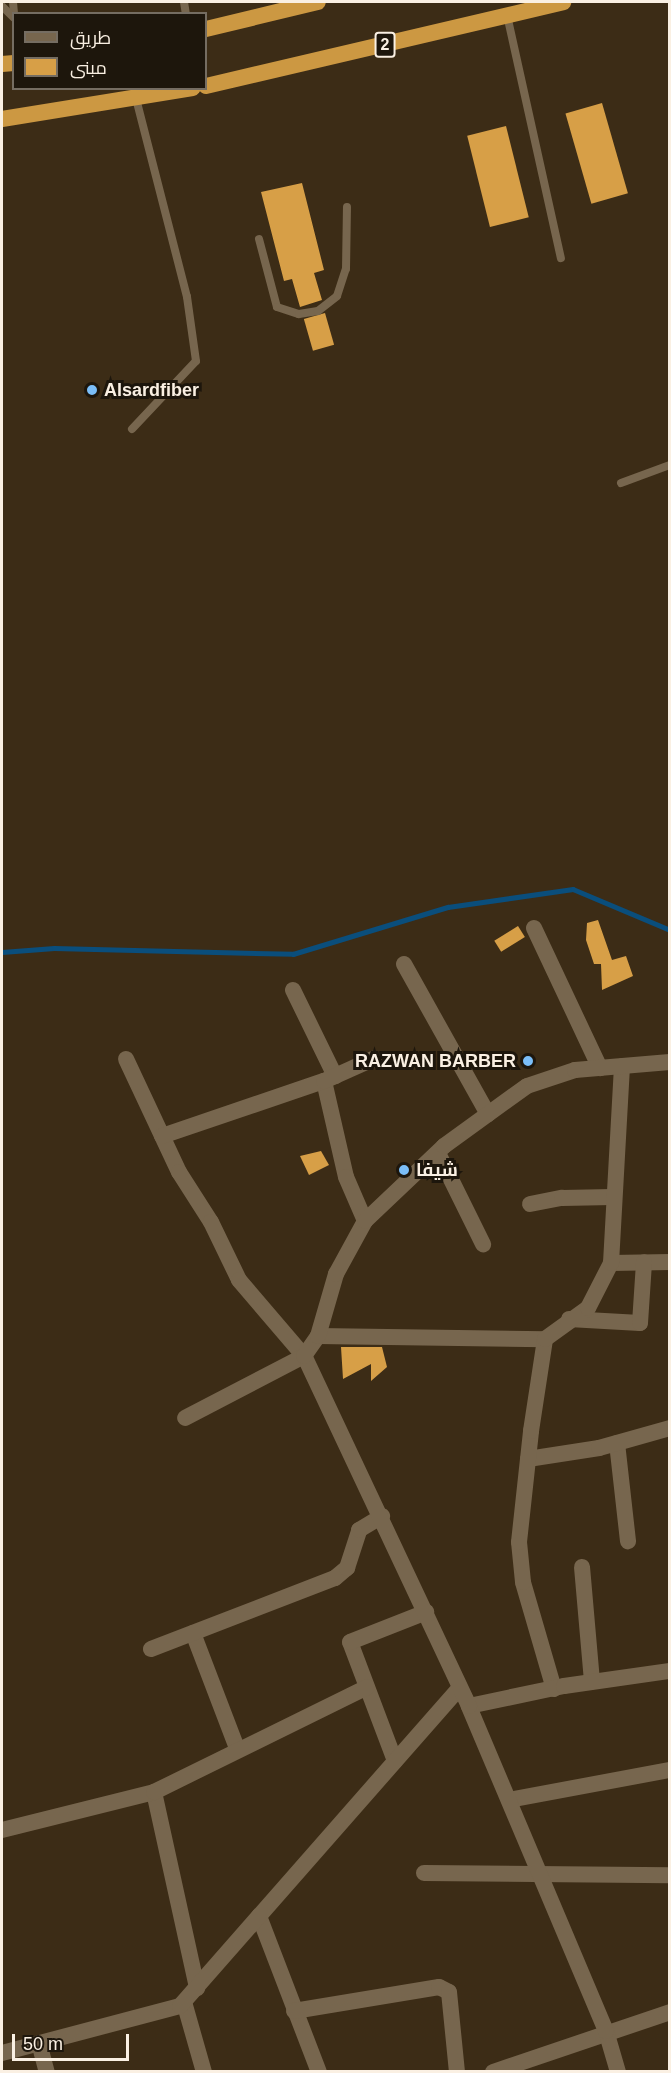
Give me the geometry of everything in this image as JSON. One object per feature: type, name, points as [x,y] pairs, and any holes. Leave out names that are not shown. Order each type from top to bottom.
[{"type":"highway","points":[[207,29],[312,2]]},
{"type":"highway","name":"2","points":[[207,86],[563,2]]},
{"type":"highway","points":[[2,119],[183,90]]},
{"type":"street","points":[[534,928],[600,1068]]},
{"type":"street","points":[[404,964],[488,1114]]},
{"type":"street","points":[[293,990],[329,1079],[346,1176],[365,1221]]},
{"type":"street","points":[[126,1059],[162,1136],[239,1280],[304,1356],[382,1516],[459,1689],[469,1706],[509,1800],[606,2031],[618,2072]]},
{"type":"street","points":[[162,1136],[329,1079],[374,1059]]},
{"type":"street","points":[[185,1418],[304,1356],[318,1336],[336,1274],[365,1221],[438,1153],[488,1114],[527,1086],[575,1070],[669,1062]]},
{"type":"street","points":[[554,1689],[523,1582],[519,1542],[528,1459],[546,1339],[568,1319],[588,1308],[611,1263],[612,1197],[622,1066]]},
{"type":"street","points":[[438,1153],[483,1244]]},
{"type":"street","points":[[530,1204],[562,1198],[612,1197]]},
{"type":"street","points":[[568,1319],[640,1323],[644,1262]]},
{"type":"street","points":[[611,1263],[669,1262]]},
{"type":"street","points":[[318,1336],[546,1339]]},
{"type":"street","points":[[528,1459],[617,1443],[669,1428]]},
{"type":"street","points":[[617,1443],[628,1541]]},
{"type":"street","points":[[151,1649],[342,1574],[358,1541],[359,1530],[382,1516]]},
{"type":"street","points":[[582,1567],[592,1682]]},
{"type":"street","points":[[395,1761],[350,1642],[426,1612]]},
{"type":"street","points":[[193,1633],[237,1748]]},
{"type":"street","points":[[469,1706],[592,1682],[669,1671]]},
{"type":"street","points":[[2,1830],[154,1792],[237,1748],[367,1687]]},
{"type":"street","points":[[2,2053],[180,2006],[459,1689]]},
{"type":"street","points":[[509,1800],[669,1770]]},
{"type":"street","points":[[154,1792],[197,1988]]},
{"type":"street","points":[[424,1873],[538,1871],[669,1875]]},
{"type":"street","points":[[259,1916],[319,2072]]},
{"type":"street","points":[[294,2011],[439,1987],[449,1992],[457,2072]]},
{"type":"street","points":[[184,2002],[204,2072]]},
{"type":"street","points":[[493,2072],[606,2031],[669,2012]]},
{"type":"street","points":[[39,2043],[47,2072]]},
{"type":"lane","points":[[507,15],[561,258]]},
{"type":"lane","points":[[132,429],[183,378],[196,361],[197,342],[136,99]]},
{"type":"lane","points":[[259,239],[277,307],[299,314],[318,311],[337,296],[346,269],[347,207]]},
{"type":"lane","points":[[621,483],[669,465]]},
{"type":"building","points":[[602,103],[628,193],[591,204],[565,113]]},
{"type":"building","points":[[506,126],[529,217],[490,227],[467,136]]},
{"type":"building","points":[[302,183],[324,270],[314,273],[322,300],[300,307],[292,279],[284,281],[261,192]]},
{"type":"building","points":[[325,313],[334,345],[313,351],[304,319]]},
{"type":"building","points":[[598,920],[612,960],[626,956],[633,976],[602,990],[601,964],[594,964],[586,940],[587,923]]},
{"type":"building","points":[[518,926],[525,937],[501,952],[494,941]]},
{"type":"building","points":[[321,1151],[329,1165],[309,1175],[300,1156]]},
{"type":"building","points":[[341,1347],[382,1347],[387,1367],[371,1381],[371,1364],[343,1379]]},
{"type":"waterway","points":[[2,952],[54,948],[293,954],[448,907],[573,889],[670,930]]},
{"type":"place","name":"Alsardfiber","points":[[92,390]]},
{"type":"place","name":"RAZWAN BARBER","points":[[528,1061]]},
{"type":"place","name":"شیفا","points":[[404,1170]]}]
